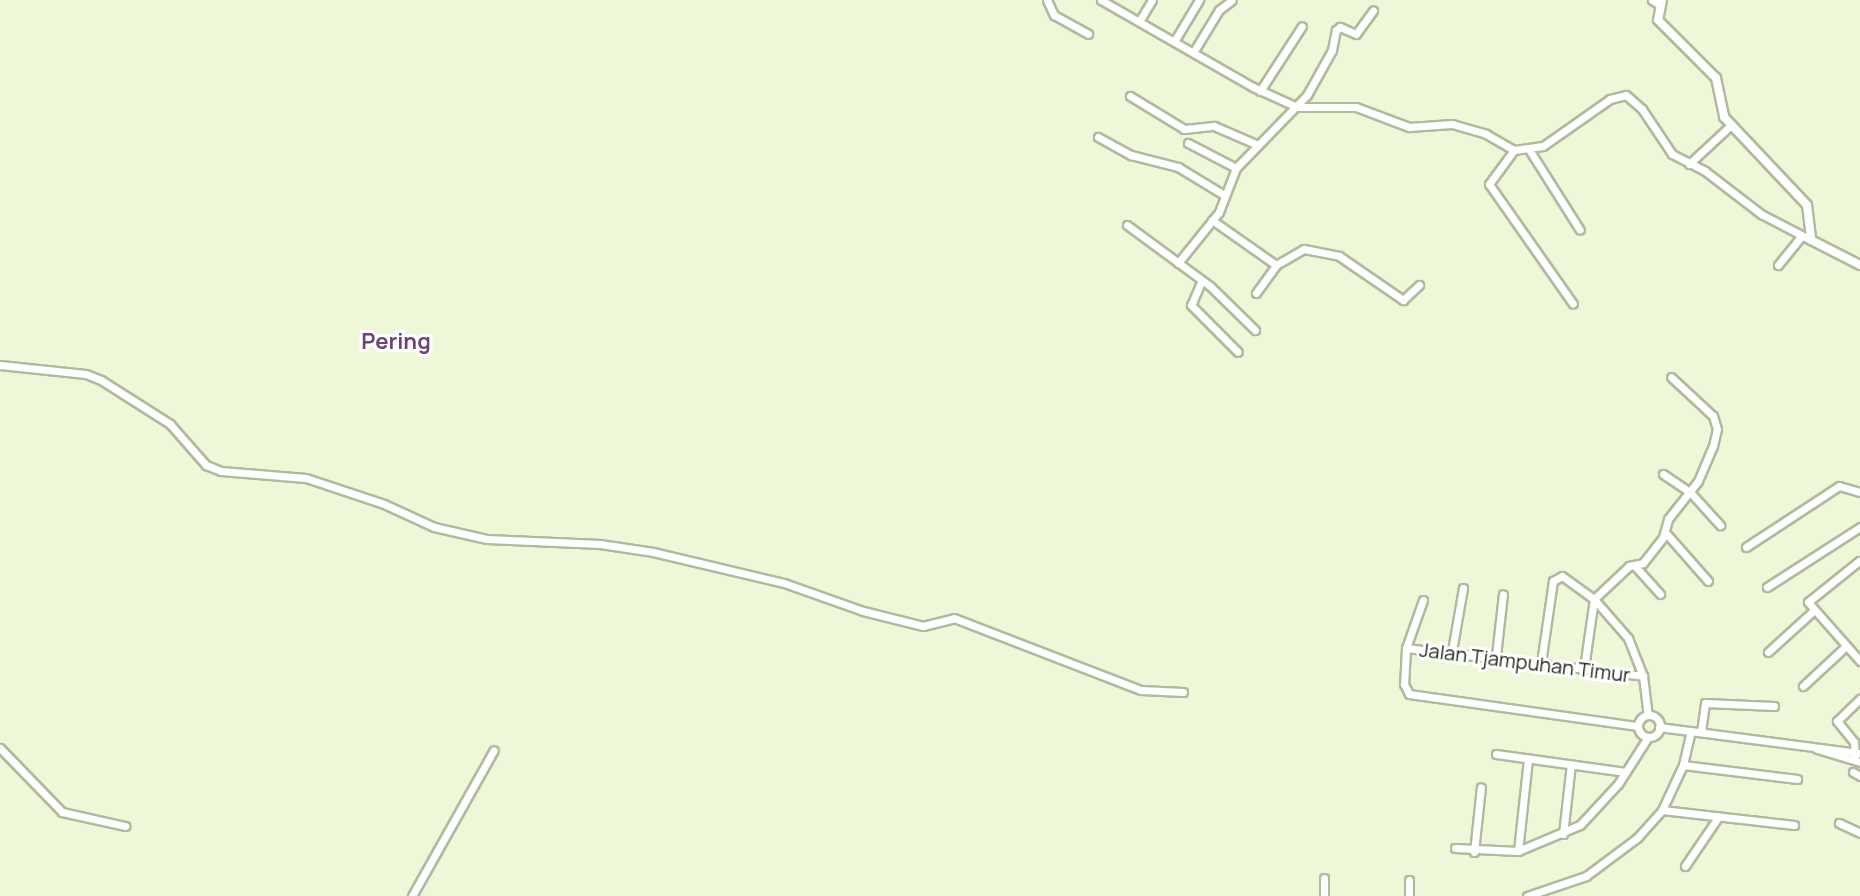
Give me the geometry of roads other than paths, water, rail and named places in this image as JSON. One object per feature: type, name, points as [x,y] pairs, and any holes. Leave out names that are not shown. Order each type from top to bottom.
[{"type":"street","points":[[1047,0],[1054,15],[1088,34]]},
{"type":"street","points":[[1101,0],[1176,40],[1260,91],[1297,107],[1356,107],[1409,127],[1452,124],[1486,134],[1514,150],[1530,151],[1611,99],[1626,96],[1642,109],[1672,154],[1761,214],[1860,265]]},
{"type":"street","points":[[1140,20],[1152,0]]},
{"type":"street","points":[[1176,40],[1199,0]]},
{"type":"street","points":[[1194,51],[1220,10],[1232,0]]},
{"type":"street","points":[[1658,2],[1662,26],[1717,80],[1718,103],[1731,124],[1804,200],[1811,240]]},
{"type":"street","points":[[1179,263],[1212,220],[1236,168],[1297,107],[1328,58],[1336,30],[1340,27],[1356,34],[1373,11]]},
{"type":"street","points":[[1260,91],[1302,26]]},
{"type":"street","points":[[1130,96],[1184,129],[1214,126],[1258,145]]},
{"type":"street","points":[[1689,164],[1731,124]]},
{"type":"street","points":[[1098,138],[1131,155],[1178,167],[1224,195]]},
{"type":"street","points":[[1188,143],[1236,168]]},
{"type":"street","points":[[1514,150],[1490,184],[1573,304]]},
{"type":"street","points":[[1530,151],[1580,230]]},
{"type":"street","points":[[1212,220],[1276,265]]},
{"type":"street","points":[[1127,225],[1179,263],[1255,330]]},
{"type":"street","points":[[1778,265],[1802,235]]},
{"type":"street","points":[[1256,293],[1276,265],[1308,250],[1339,256],[1404,300],[1419,285]]},
{"type":"street","points":[[1201,282],[1191,305],[1238,352]]},
{"type":"street","points":[[0,365],[86,374],[101,380],[170,424],[206,465],[221,471],[306,478],[384,504],[434,527],[488,539],[653,552],[784,583],[862,611],[923,626],[954,618],[1141,690],[1183,692]]},
{"type":"street","points":[[1584,668],[1594,599],[1634,565],[1642,563],[1665,532],[1668,519],[1690,492],[1706,466],[1717,429],[1713,416],[1671,377]]},
{"type":"street","points":[[1663,474],[1690,492],[1720,525]]},
{"type":"street","points":[[1746,547],[1839,486],[1860,492]]},
{"type":"street","points":[[1767,586],[1860,527]]},
{"type":"street","points":[[1665,532],[1708,581]]},
{"type":"street","points":[[1859,561],[1809,599],[1812,612],[1860,661]]},
{"type":"street","points":[[1634,565],[1660,594]]},
{"type":"street","points":[[1540,663],[1553,581],[1562,576],[1594,599],[1628,638],[1643,676],[1648,715],[1659,727],[1858,752]]},
{"type":"street","points":[[1452,651],[1463,588]]},
{"type":"street","points":[[1496,656],[1503,594]]},
{"type":"street","points":[[1423,600],[1406,648],[1406,691],[1413,695],[1638,726],[1648,737]]},
{"type":"street","points":[[1768,652],[1812,612]]},
{"type":"street","points":[[1803,686],[1846,646]]},
{"type":"street","name":"Jalan Tjampuhan Timur","points":[[1406,648],[1496,656],[1643,676]]},
{"type":"street","points":[[1811,747],[1858,761],[1858,752],[1837,721],[1860,699]]},
{"type":"street","points":[[1701,732],[1705,703],[1774,706]]},
{"type":"street","points":[[1638,726],[1648,715]]},
{"type":"street","points":[[1455,848],[1474,852],[1518,851],[1563,834],[1600,807],[1648,737],[1659,727]]},
{"type":"street","points":[[1527,896],[1561,887],[1615,857],[1662,810],[1683,765],[1691,731]]},
{"type":"street","points":[[0,747],[62,812],[125,826]]},
{"type":"street","points":[[412,896],[494,750]]},
{"type":"street","points":[[1496,754],[1626,772]]},
{"type":"street","points":[[1518,851],[1528,759]]},
{"type":"street","points":[[1563,834],[1571,764]]},
{"type":"street","points":[[1683,765],[1797,779]]},
{"type":"street","points":[[1853,772],[1860,776]]},
{"type":"street","points":[[1474,852],[1481,787]]},
{"type":"street","points":[[1662,810],[1794,825]]},
{"type":"street","points":[[1684,866],[1719,816]]},
{"type":"street","points":[[1839,823],[1860,833]]},
{"type":"street","points":[[1324,878],[1324,896]]},
{"type":"street","points":[[1409,880],[1409,896]]},
{"type":"district","name":"Pering","points":[[396,342]]}]
